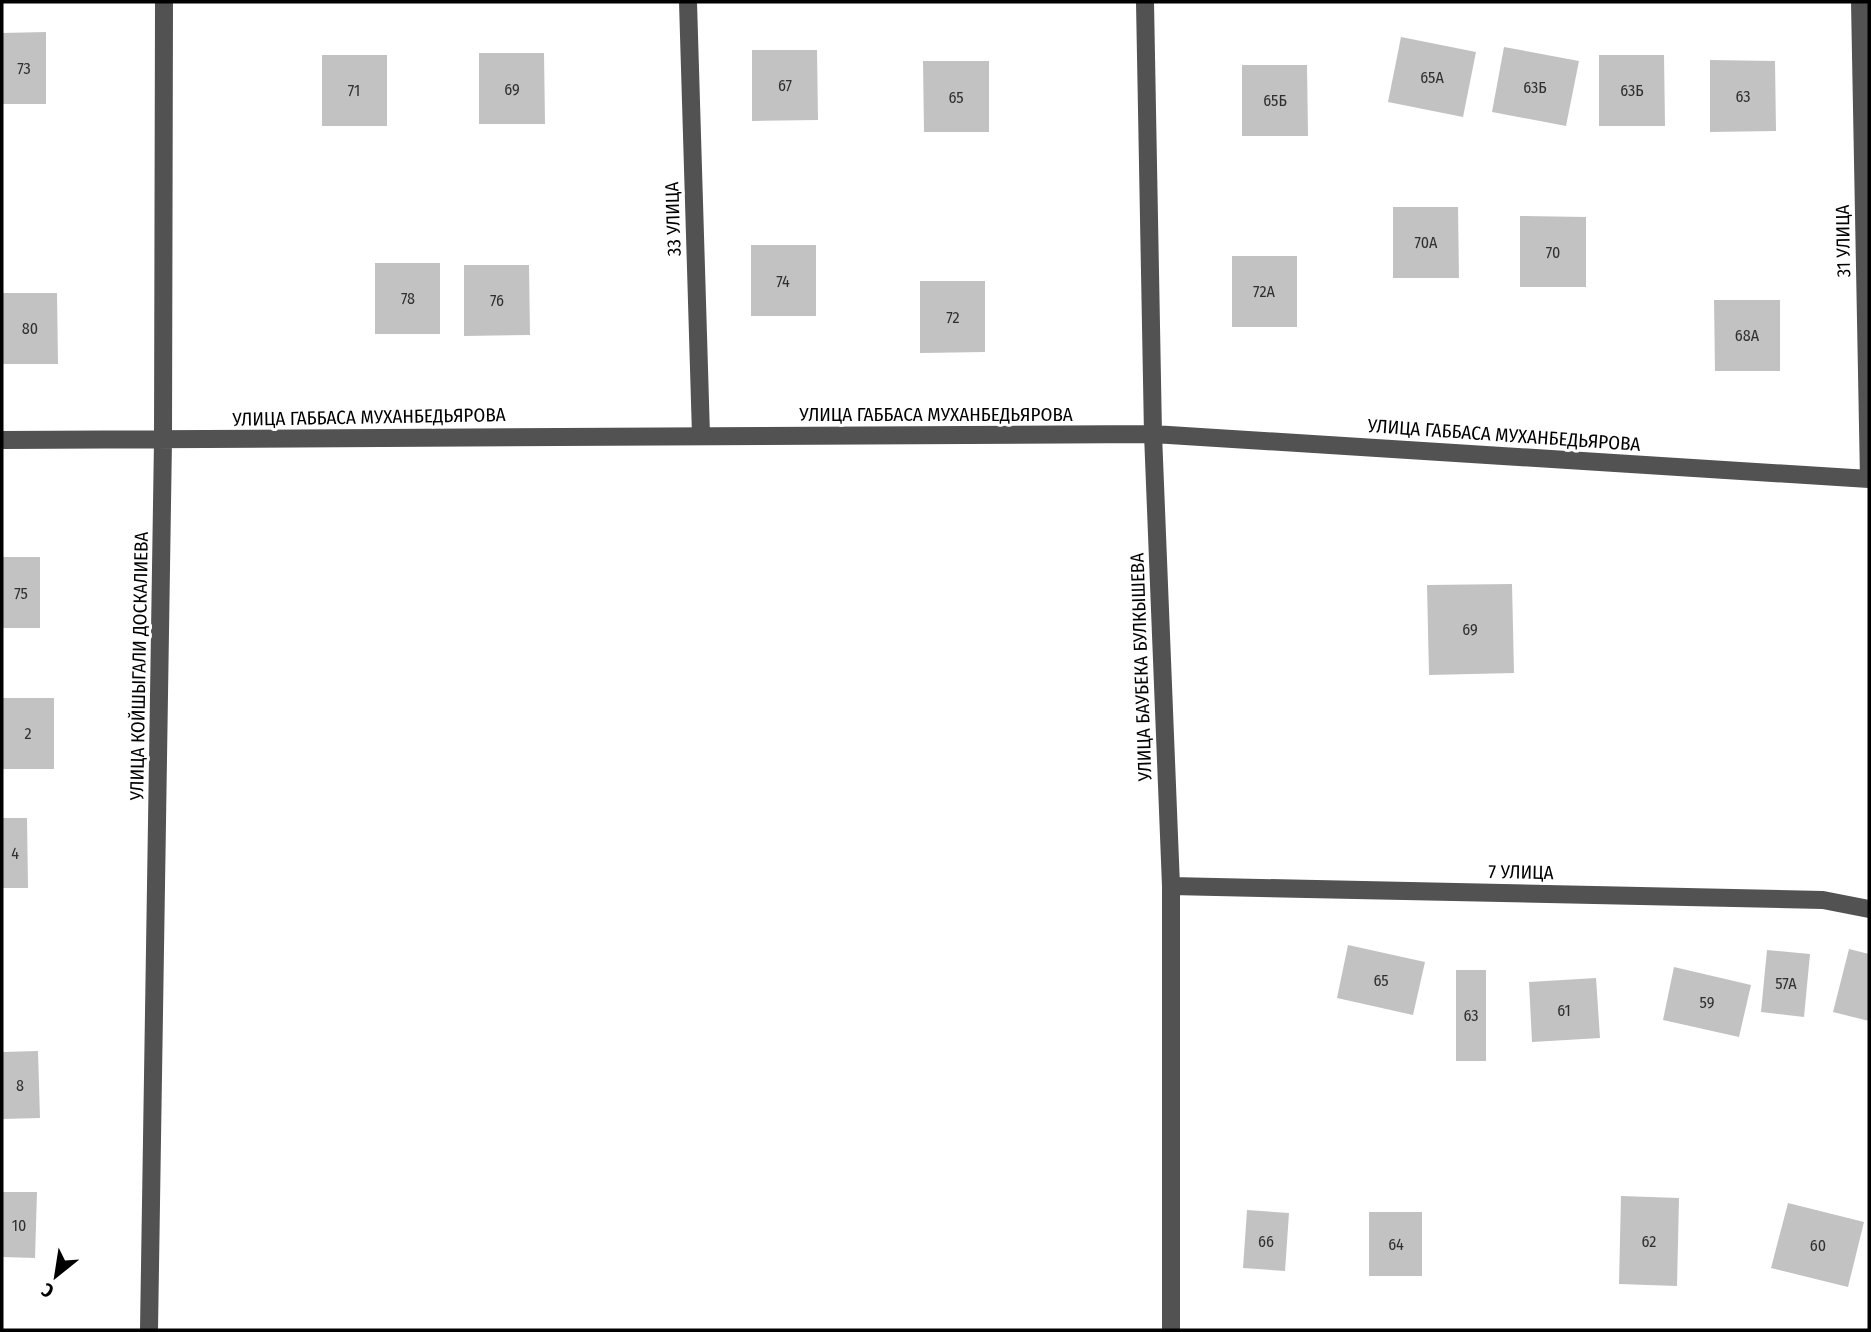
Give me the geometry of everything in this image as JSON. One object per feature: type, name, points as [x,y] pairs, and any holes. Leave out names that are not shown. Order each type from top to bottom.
[{"type":"street","name":"УЛИЦА КОЙШЫГАЛИ ДОСКАЛИЕВА","points":[[149,1330],[163,440],[164,2]]},
{"type":"street","name":"33 УЛИЦА","points":[[688,2],[701,435]]},
{"type":"street","name":"УЛИЦА БАУБЕКА БУЛКЫШЕВА","points":[[1145,2],[1153,434],[1171,886],[1171,1330]]},
{"type":"street","name":"31 УЛИЦА","points":[[1860,2],[1869,479]]},
{"type":"street","name":"УЛИЦА ГАББАСА МУХАНБЕДЬЯРОВА","points":[[2,440],[1153,434],[1869,479]]},
{"type":"street","name":"7 УЛИЦА","points":[[1171,886],[1824,900],[1869,909]]},
{"type":"building","points":[[46,32],[46,104],[2,104],[2,33]]},
{"type":"building","points":[[1401,37],[1476,52],[1463,117],[1388,102]]},
{"type":"building","points":[[1504,47],[1579,61],[1566,126],[1492,112]]},
{"type":"building","points":[[752,50],[817,50],[818,120],[752,121]]},
{"type":"building","points":[[479,53],[544,53],[545,124],[479,124]]},
{"type":"building","points":[[322,55],[387,55],[387,126],[322,126]]},
{"type":"building","points":[[1599,55],[1664,55],[1665,126],[1599,126]]},
{"type":"building","points":[[1710,60],[1775,61],[1776,131],[1710,132]]},
{"type":"building","points":[[923,61],[989,61],[989,132],[924,132]]},
{"type":"building","points":[[1242,65],[1307,65],[1308,136],[1242,136]]},
{"type":"building","points":[[1393,207],[1458,207],[1459,278],[1393,278]]},
{"type":"building","points":[[1520,216],[1586,217],[1586,287],[1520,287]]},
{"type":"building","points":[[751,245],[816,245],[816,316],[751,316]]},
{"type":"building","points":[[1232,256],[1297,256],[1297,327],[1232,327]]},
{"type":"building","points":[[375,263],[440,263],[440,334],[375,334]]},
{"type":"building","points":[[464,265],[529,265],[530,335],[464,336]]},
{"type":"building","points":[[920,281],[985,281],[985,352],[920,353]]},
{"type":"building","points":[[2,293],[57,293],[58,364],[2,364]]},
{"type":"building","points":[[1714,300],[1780,300],[1780,371],[1715,371]]},
{"type":"building","points":[[2,557],[40,557],[40,628],[2,628]]},
{"type":"building","points":[[1512,584],[1514,673],[1429,675],[1427,585]]},
{"type":"building","points":[[2,698],[54,698],[54,769],[2,769]]},
{"type":"building","points":[[2,818],[27,818],[28,888],[2,888]]},
{"type":"building","points":[[1348,945],[1425,962],[1413,1015],[1337,998]]},
{"type":"building","points":[[1849,949],[1869,954],[1869,1021],[1833,1012]]},
{"type":"building","points":[[1767,950],[1810,954],[1804,1017],[1761,1012]]},
{"type":"building","points":[[1674,967],[1751,985],[1739,1037],[1663,1020]]},
{"type":"building","points":[[1456,970],[1486,970],[1486,1061],[1456,1061]]},
{"type":"building","points":[[1596,978],[1600,1038],[1532,1042],[1529,982]]},
{"type":"building","points":[[38,1051],[40,1118],[2,1119],[2,1052]]},
{"type":"building","points":[[2,1192],[37,1192],[35,1258],[2,1257]]},
{"type":"building","points":[[1621,1196],[1679,1198],[1677,1286],[1619,1284]]},
{"type":"building","points":[[1788,1203],[1864,1222],[1848,1287],[1771,1268]]},
{"type":"building","points":[[1247,1210],[1289,1213],[1285,1271],[1243,1268]]},
{"type":"building","points":[[1369,1212],[1422,1212],[1422,1276],[1369,1276]]}]
